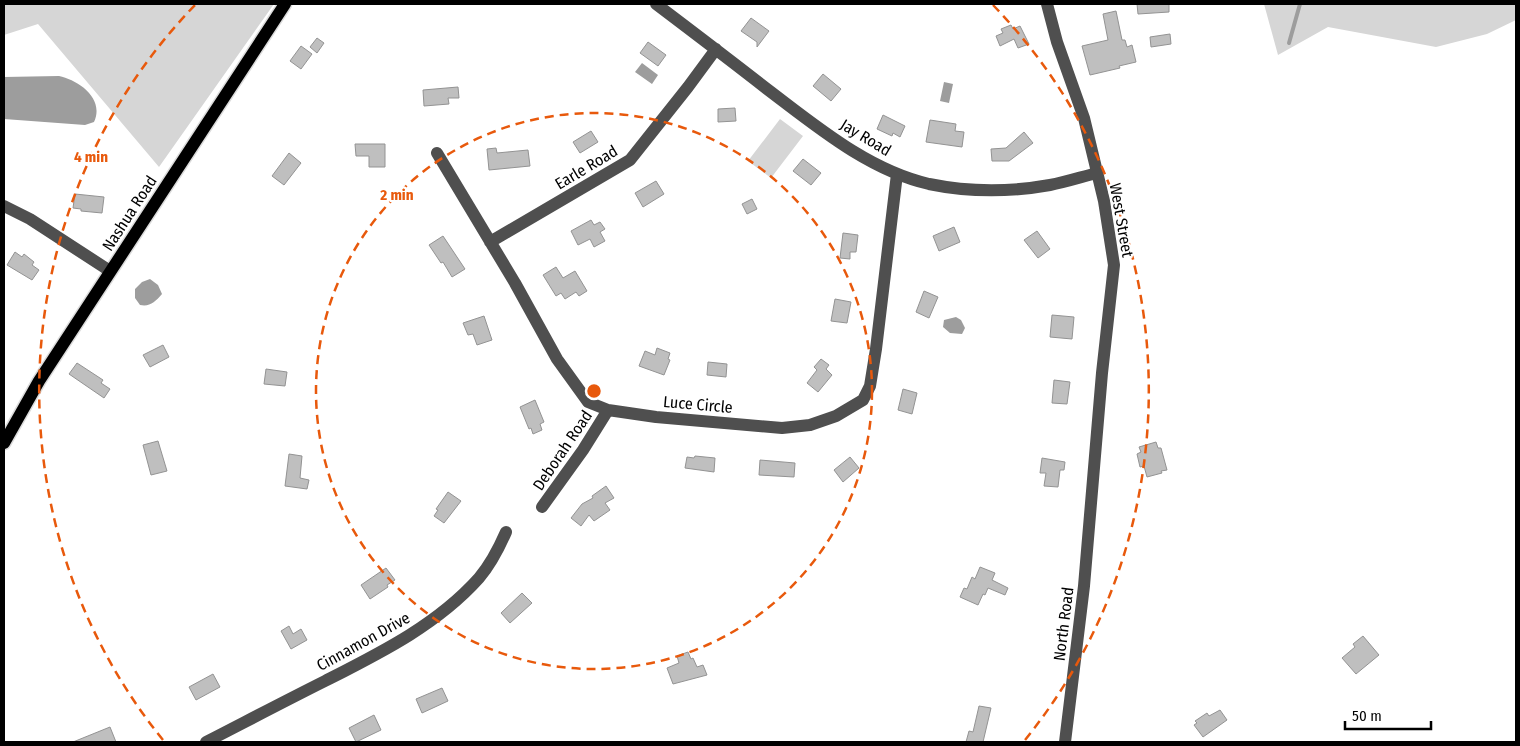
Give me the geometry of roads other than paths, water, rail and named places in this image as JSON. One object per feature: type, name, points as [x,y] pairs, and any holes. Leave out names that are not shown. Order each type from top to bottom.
[{"type":"main road","name":"Nashua Road","points":[[4,443],[39,381],[285,4]]},
{"type":"street","name":"Jay Road","points":[[656,4],[832,136],[872,163],[897,174],[928,184],[985,190],[1049,185],[1097,173]]},
{"type":"street","name":"West Street","points":[[1048,4],[1057,42],[1084,118],[1104,201],[1114,265],[1102,373],[1091,508]]},
{"type":"street","name":"Earle Road","points":[[490,242],[630,160],[716,49]]},
{"type":"street","name":"Luce Circle","points":[[437,153],[515,282],[557,358],[588,402],[608,410],[656,417],[782,428],[810,425],[836,416],[863,400],[870,386],[897,174]]},
{"type":"street","points":[[4,206],[30,219],[110,272]]},
{"type":"street","name":"Deborah Road","points":[[542,507],[583,450],[608,410]]},
{"type":"street","name":"North Road","points":[[1065,742],[1091,508]]},
{"type":"street","name":"Cinnamon Drive","points":[[206,742],[377,654],[437,616],[462,595],[480,576],[494,557],[506,532]]},
{"type":"waterway","points":[[1289,43],[1300,4]]}]
